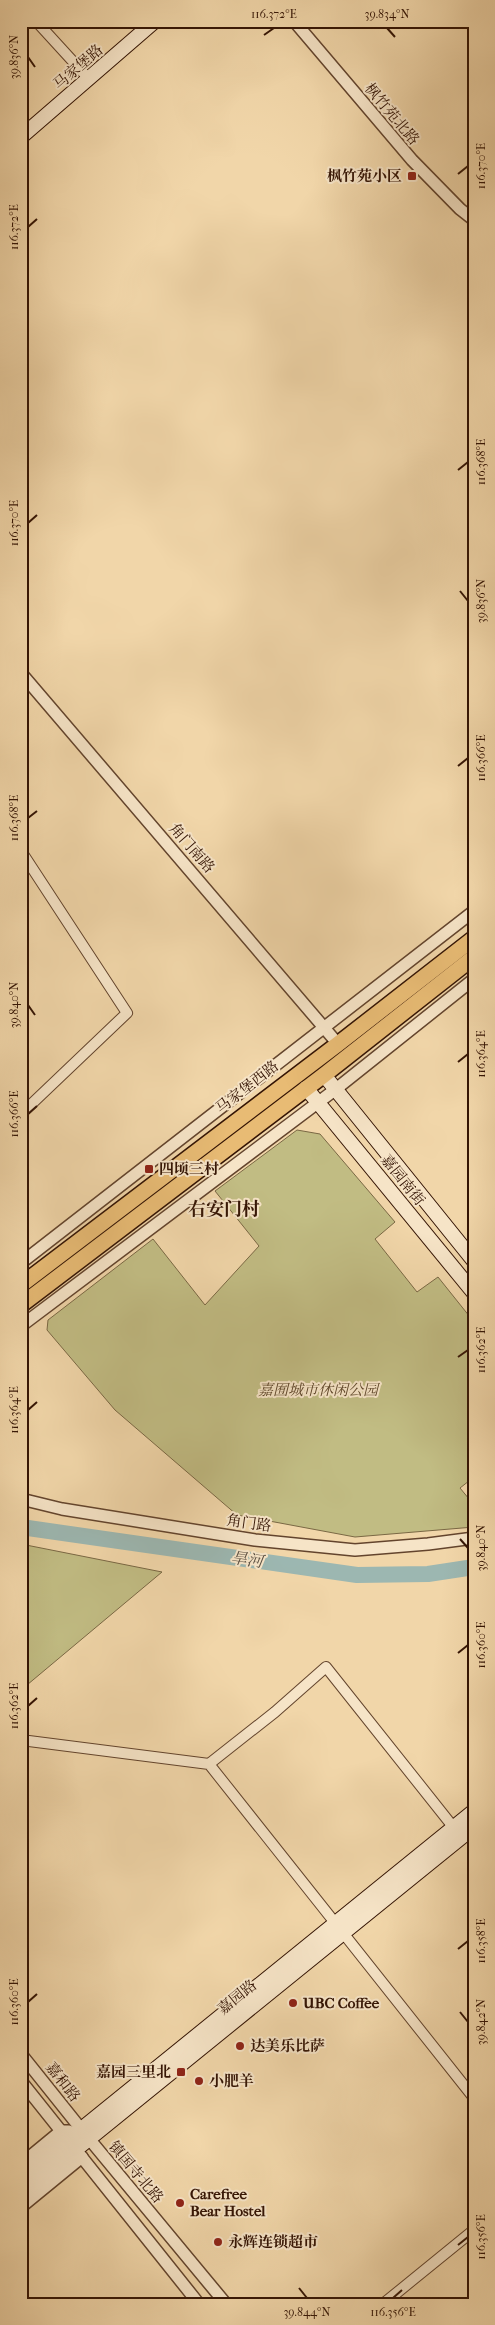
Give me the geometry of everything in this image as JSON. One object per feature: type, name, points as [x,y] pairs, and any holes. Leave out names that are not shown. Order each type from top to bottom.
[{"type":"main road","name":"马家堡路","points":[[21,138],[155,21]]},
{"type":"main road","name":"马家堡西路","points":[[21,1285],[474,938]]},
{"type":"main road","points":[[21,1305],[324,1075],[474,957]]},
{"type":"main road","name":"嘉园南街","points":[[324,1075],[474,1261]]},
{"type":"main road","name":"嘉园南街","points":[[306,1088],[474,1293]]},
{"type":"main road","name":"嘉园路","points":[[339,1929],[474,1811]]},
{"type":"main road","name":"嘉园路","points":[[72,2145],[339,1929],[474,1827]]},
{"type":"main road","points":[[21,2178],[72,2145]]},
{"type":"main road","points":[[21,2194],[72,2145]]},
{"type":"street","points":[[36,21],[89,79]]},
{"type":"street","name":"枫竹苑北路","points":[[294,21],[416,164],[460,209],[474,220]]},
{"type":"street","name":"角门南路","points":[[21,673],[338,1044]]},
{"type":"street","points":[[21,851],[127,1013],[21,1114]]},
{"type":"street","name":"马家堡西路","points":[[21,1263],[474,911]]},
{"type":"street","points":[[21,1326],[336,1089],[474,979]]},
{"type":"street","name":"角门路","points":[[21,1499],[62,1509],[255,1540],[355,1550],[474,1538]]},
{"type":"street","points":[[209,1764],[275,1712],[326,1667],[454,1828]]},
{"type":"street","points":[[21,1740],[209,1764],[474,2098]]},
{"type":"street","name":"嘉和路","points":[[21,2054],[85,2134]]},
{"type":"street","points":[[21,2081],[199,2304]]},
{"type":"street","name":"镇国寺北路","points":[[85,2134],[226,2304]]},
{"type":"street","points":[[21,2164],[72,2145]]},
{"type":"street","points":[[21,2207],[72,2145]]},
{"type":"street","points":[[383,2304],[474,2230]]},
{"type":"green space","name":"嘉囿城市休闲公园","points":[[297,1130],[320,1134],[395,1222],[375,1239],[417,1292],[438,1277],[474,1322],[474,1477],[460,1488],[474,1505],[474,1527],[355,1537],[237,1515],[115,1410],[47,1330],[48,1320],[153,1239],[205,1305],[259,1246],[215,1191]]},
{"type":"green space","points":[[21,1544],[162,1572],[21,1690]]},
{"type":"waterway","name":"旱河","points":[[21,1527],[357,1575],[428,1574],[474,1567]]},
{"type":"place","name":"枫竹苑小区","points":[[412,176]]},
{"type":"place","name":"四顷三村","points":[[149,1169]]},
{"type":"place","name":"UBC Coffee","points":[[293,2003]]},
{"type":"place","name":"达美乐比萨","points":[[240,2046]]},
{"type":"place","name":"嘉园三里北","points":[[181,2072]]},
{"type":"place","name":"小肥羊","points":[[199,2081]]},
{"type":"place","name":"Carefree Bear Hostel","points":[[180,2203]]},
{"type":"place","name":"永辉连锁超市","points":[[218,2242]]},
{"type":"district","name":"右安门村","points":[[224,1209]]}]
